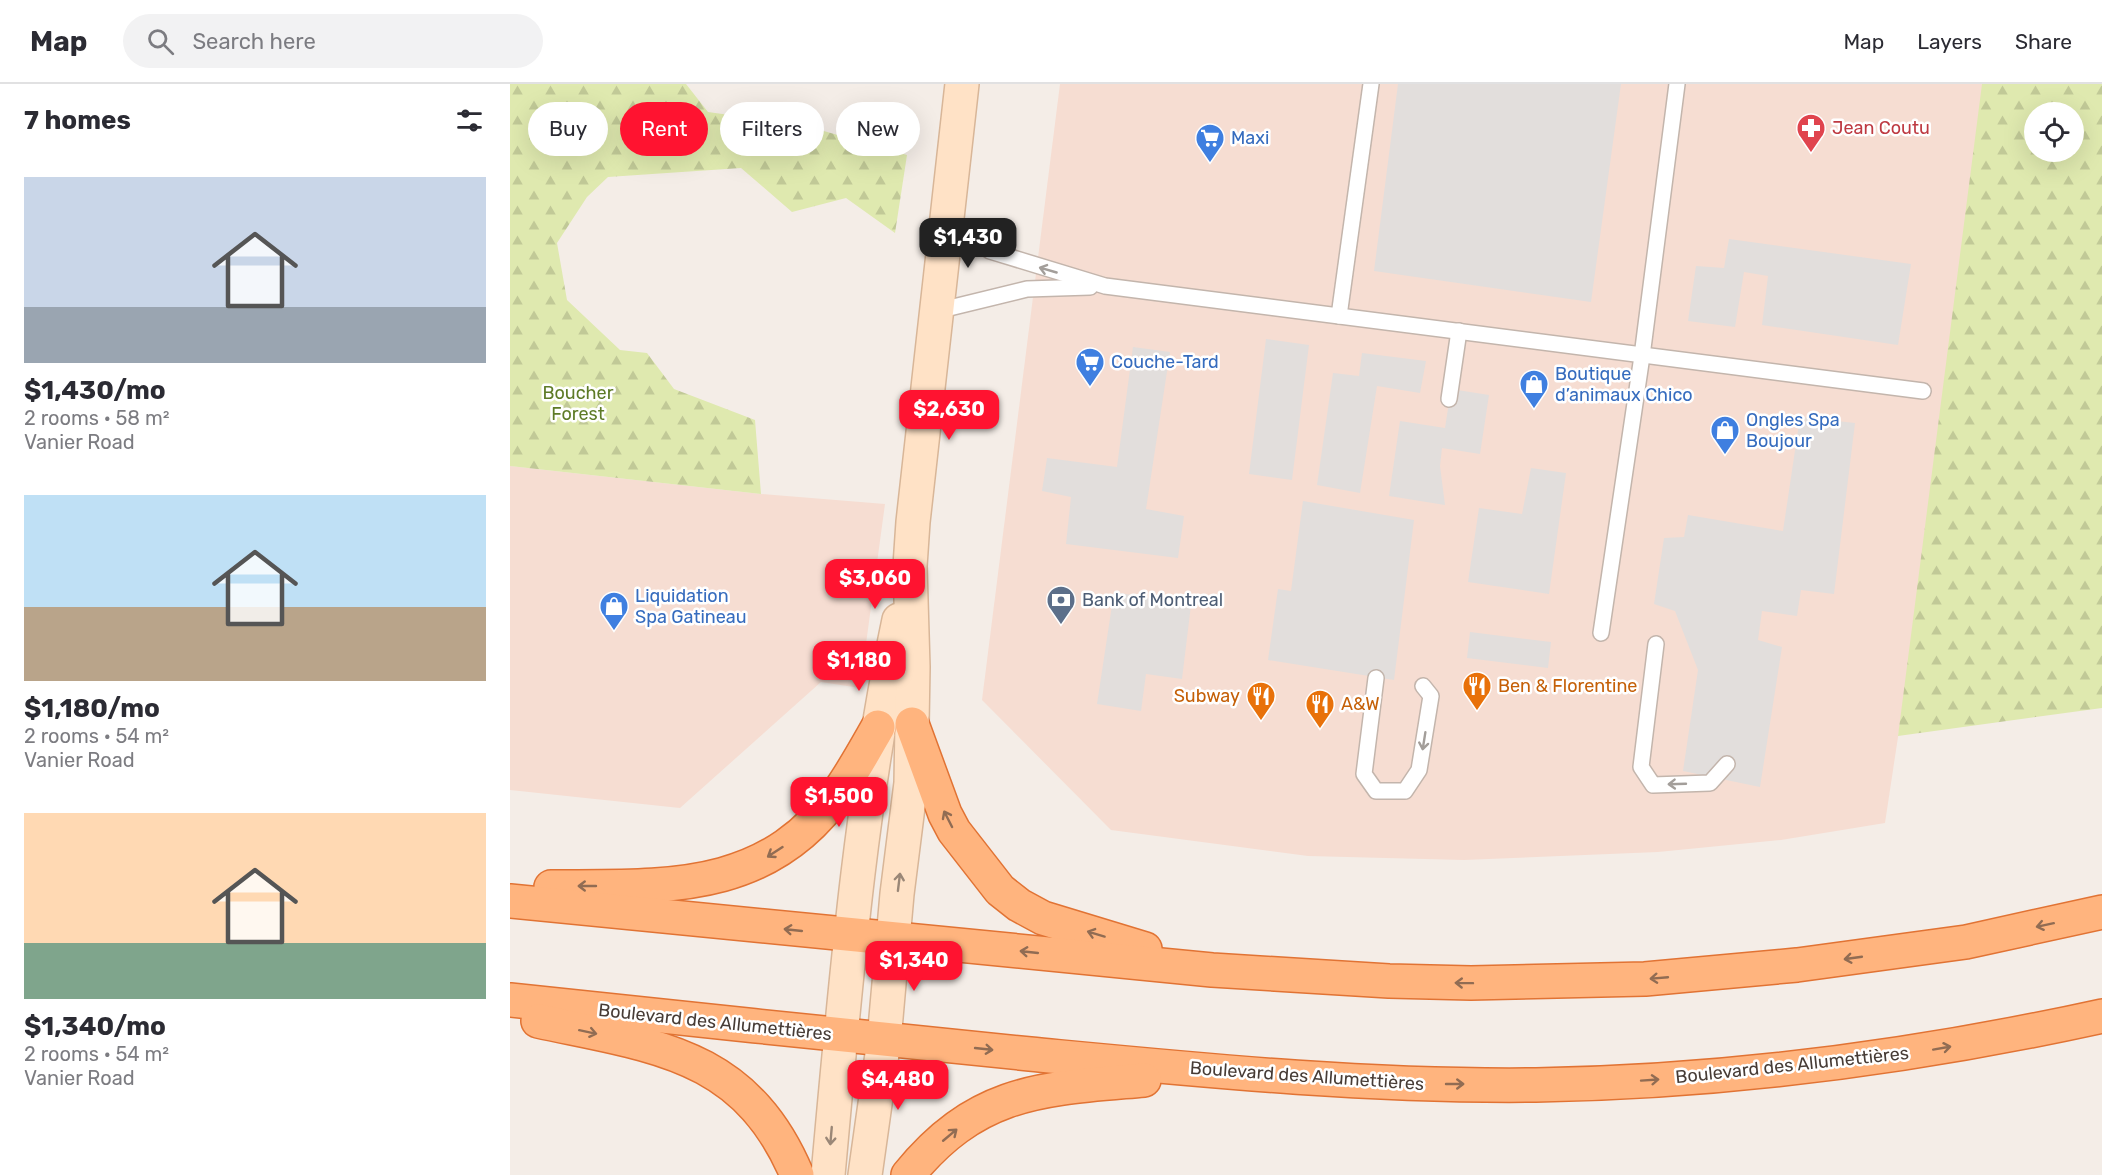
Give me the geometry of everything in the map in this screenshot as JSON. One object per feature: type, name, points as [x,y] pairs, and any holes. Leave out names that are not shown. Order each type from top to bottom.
[{"type":"highway","points":[[912,724],[945,814],[954,831],[1000,890],[1019,905],[1043,918],[1212,970]]},
{"type":"highway","points":[[510,887],[686,883],[723,877],[758,863],[788,844],[840,792],[878,727]]},
{"type":"highway","points":[[510,901],[1212,970],[1389,981],[1471,983],[1645,979],[1797,965],[1955,943],[2102,912]]},
{"type":"highway","name":"Boulevard des Allumettières","points":[[510,1000],[841,1036],[1229,1073],[1434,1084],[1633,1082],[1849,1063],[1945,1047],[2102,1016]]},
{"type":"highway","points":[[510,1016],[629,1041],[694,1060],[734,1086],[757,1109],[778,1139],[797,1175]]},
{"type":"highway","points":[[908,1175],[921,1159],[964,1124],[985,1109],[1014,1097],[1042,1089],[1229,1073]]},
{"type":"main road","points":[[828,1175],[851,936],[878,727],[910,566],[962,84]]},
{"type":"main road","points":[[865,1175],[884,1040],[911,783],[910,566]]},
{"type":"lane","points":[[1339,316],[1371,84]]},
{"type":"lane","points":[[1601,633],[1642,356],[1677,84]]},
{"type":"lane","points":[[949,220],[990,251],[1105,286]]},
{"type":"lane","points":[[936,311],[1027,289],[1105,286],[1923,391]]},
{"type":"lane","points":[[1449,399],[1459,331]]},
{"type":"lane","points":[[1656,644],[1641,767],[1653,785],[1710,783],[1727,764]]},
{"type":"lane","points":[[1376,678],[1364,774],[1376,791],[1405,791],[1419,770],[1431,696],[1423,686]]},
{"type":"shaded area","points":[[1060,84],[1984,84],[1947,413],[1885,823],[1781,840],[1658,852],[1464,860],[1308,856],[1111,830],[982,700]]},
{"type":"shaded area","points":[[1398,84],[1621,84],[1591,302],[1374,271]]},
{"type":"shaded area","points":[[1729,239],[1911,264],[1898,345],[1762,325],[1768,276],[1744,272],[1735,327],[1688,321],[1696,266],[1724,268]]},
{"type":"shaded area","points":[[1266,339],[1309,345],[1292,480],[1249,474]]},
{"type":"shaded area","points":[[1133,347],[1170,352],[1146,509],[1184,516],[1178,558],[1066,544],[1071,497],[1042,491],[1047,458],[1117,467]]},
{"type":"shaded area","points":[[1362,353],[1426,361],[1420,393],[1377,386],[1360,493],[1317,485],[1333,373],[1359,376]]},
{"type":"shaded area","points":[[1451,389],[1489,395],[1480,454],[1442,448],[1440,466],[1445,505],[1389,496],[1400,421],[1445,428]]},
{"type":"shaded area","points":[[1800,417],[1855,423],[1834,594],[1801,590],[1797,616],[1762,611],[1758,640],[1782,647],[1760,787],[1683,771],[1698,670],[1675,611],[1654,604],[1664,538],[1684,537],[1688,515],[1783,531]]},
{"type":"shaded area","points":[[510,466],[761,494],[885,504],[860,688],[821,682],[680,808],[510,790]]},
{"type":"shaded area","points":[[1531,468],[1566,473],[1549,594],[1468,582],[1479,508],[1522,514]]},
{"type":"shaded area","points":[[1303,501],[1414,520],[1394,680],[1268,660],[1278,589],[1291,591]]},
{"type":"shaded area","points":[[1114,592],[1191,605],[1182,679],[1146,674],[1141,711],[1097,704]]},
{"type":"shaded area","points":[[1470,632],[1551,642],[1548,668],[1467,658]]},
{"type":"green space","name":"Boucher Forest","points":[[510,84],[686,84],[700,102],[620,102],[620,156],[708,156],[708,112],[720,114],[720,156],[824,156],[824,131],[836,135],[836,156],[907,156],[895,233],[846,198],[792,212],[741,168],[608,177],[587,197],[557,243],[567,300],[620,350],[647,353],[674,389],[755,420],[761,494],[510,466]]},
{"type":"green space","points":[[1982,84],[2102,84],[2102,708],[1898,736]]},
{"type":"place","name":"Jean Coutu","points":[[1811,154]]},
{"type":"place","name":"Maxi","points":[[1210,164]]},
{"type":"place","name":"Couche-Tard","points":[[1090,388]]},
{"type":"place","name":"Boutique d’animaux Chico","points":[[1534,410]]},
{"type":"place","name":"Ongles Spa Boujour","points":[[1725,456]]},
{"type":"place","name":"Bank of Montreal","points":[[1061,626]]},
{"type":"place","name":"Liquidation Spa Gatineau","points":[[614,632]]},
{"type":"place","name":"Ben & Florentine","points":[[1477,712]]},
{"type":"place","name":"Subway","points":[[1261,722]]},
{"type":"place","name":"A&W","points":[[1320,730]]}]
